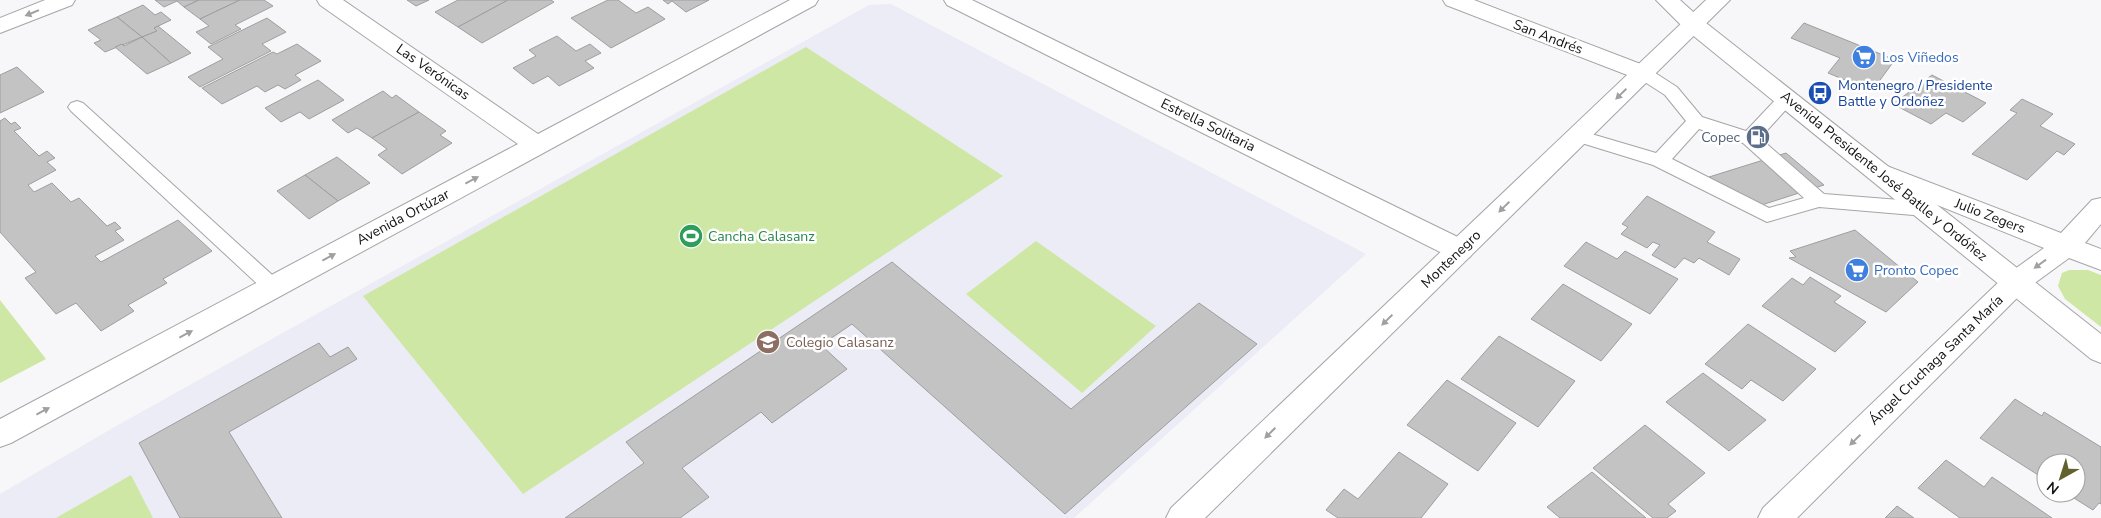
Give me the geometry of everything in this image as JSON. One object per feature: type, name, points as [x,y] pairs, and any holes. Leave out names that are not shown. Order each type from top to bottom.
[{"type":"street","points":[[0,26],[64,0]]},
{"type":"street","name":"Las Verónicas","points":[[328,0],[537,145]]},
{"type":"street","name":"Avenida Ortúzar","points":[[0,434],[807,0]]},
{"type":"street","name":"Estrella Solitaria","points":[[955,0],[1460,250]]},
{"type":"street","name":"San Andrés","points":[[1454,0],[1643,73]]},
{"type":"street","name":"Avenida Presidente José Batlle y Ordóñez","points":[[1667,0],[1693,24],[2101,351]]},
{"type":"street","name":"Montenegro","points":[[1183,518],[1719,0]]},
{"type":"street","name":"Julio Zegers","points":[[1878,172],[2101,260]]},
{"type":"street","name":"Ángel Cruchaga Santa María","points":[[1775,518],[2015,283],[2066,246],[2101,207]]},
{"type":"lane","points":[[1643,73],[1671,91],[1696,121],[1749,139],[1819,200]]},
{"type":"lane","points":[[1749,139],[1787,98]]},
{"type":"lane","points":[[77,107],[273,287]]},
{"type":"lane","points":[[1660,161],[1696,121]]},
{"type":"lane","points":[[1578,136],[1660,161],[1767,215],[1819,200],[1925,210]]},
{"type":"shaded area","name":"Colegio Calasanz","points":[[891,4],[1366,254],[1074,518],[0,518],[0,494],[111,429],[869,5]]},
{"type":"green space","name":"Cancha Calasanz","points":[[806,47],[1003,176],[523,494],[363,296]]},
{"type":"green space","points":[[1036,241],[1156,326],[1082,393],[966,294]]},
{"type":"green space","points":[[2069,270],[2088,270],[2101,275],[2101,327],[2065,299],[2058,286],[2062,273]]},
{"type":"green space","points":[[0,300],[46,359],[0,383]]},
{"type":"green space","points":[[131,475],[153,518],[56,518]]},
{"type":"building","points":[[155,0],[199,0],[184,7],[177,1],[164,7]]},
{"type":"building","points":[[199,0],[240,0],[200,19],[184,7]]},
{"type":"building","points":[[240,0],[264,0],[273,6],[235,25],[241,29],[211,44],[196,32],[209,26],[200,19]]},
{"type":"building","points":[[407,0],[429,0],[416,6]]},
{"type":"building","points":[[458,0],[508,0],[458,27],[435,12]]},
{"type":"building","points":[[508,0],[551,0],[554,2],[482,43],[458,27]]},
{"type":"building","points":[[608,0],[618,0],[636,13],[648,7],[665,19],[611,48],[571,18]]},
{"type":"building","points":[[663,0],[709,0],[686,12],[672,1],[668,4]]},
{"type":"building","points":[[143,5],[155,15],[161,12],[171,20],[154,28],[157,31],[142,37],[117,17]]},
{"type":"building","points":[[117,17],[142,37],[105,52],[94,43],[101,40],[88,30]]},
{"type":"building","points":[[267,18],[286,32],[262,44],[271,51],[200,87],[188,77],[223,59],[208,47]]},
{"type":"building","name":"Los Viñedos","points":[[1804,23],[1894,61],[1872,91],[1828,73],[1840,58],[1791,38]]},
{"type":"building","points":[[158,26],[191,53],[171,63],[142,37],[157,31],[154,28]]},
{"type":"building","points":[[557,36],[576,51],[590,44],[601,53],[585,61],[594,68],[559,86],[548,76],[533,84],[513,68],[536,56],[529,50]]},
{"type":"building","points":[[142,37],[171,63],[147,74],[115,47],[122,44],[124,46]]},
{"type":"building","points":[[297,44],[321,61],[295,75],[301,80],[285,89],[278,85],[265,92],[257,86],[222,104],[202,88],[273,52],[277,54]]},
{"type":"building","points":[[17,67],[44,92],[0,113],[0,75]]},
{"type":"building","points":[[1932,75],[1986,103],[1963,122],[1946,113],[1931,124],[1893,104]]},
{"type":"building","points":[[318,80],[344,100],[309,119],[300,112],[281,122],[265,108]]},
{"type":"building","points":[[383,91],[392,98],[396,95],[419,112],[372,138],[357,128],[348,133],[332,120]]},
{"type":"building","points":[[2022,99],[2053,114],[2040,126],[2075,144],[2064,155],[2057,151],[2027,180],[1972,154],[2017,113],[2010,110]]},
{"type":"building","points":[[419,112],[446,131],[440,135],[452,143],[402,174],[378,155],[387,149],[372,138]]},
{"type":"building","points":[[5,118],[11,124],[15,122],[21,128],[14,131],[39,156],[47,151],[55,158],[47,162],[56,170],[28,185],[34,192],[52,183],[71,202],[79,198],[107,226],[115,222],[121,228],[115,231],[124,240],[95,256],[101,262],[178,220],[212,251],[163,279],[167,283],[128,305],[134,311],[101,331],[76,303],[56,314],[25,278],[36,272],[0,232],[0,121]]},
{"type":"building","points":[[1786,153],[1824,185],[1746,210],[1709,177]]},
{"type":"building","points":[[337,157],[370,183],[338,201],[305,175]]},
{"type":"building","points":[[305,175],[338,201],[309,219],[277,191]]},
{"type":"building","points":[[1647,196],[1715,232],[1707,242],[1740,259],[1729,275],[1699,258],[1694,263],[1684,258],[1675,268],[1652,255],[1660,245],[1653,242],[1647,248],[1621,234],[1628,227],[1622,224]]},
{"type":"building","name":"Pronto Copec","points":[[1855,230],[1918,282],[1886,312],[1789,258],[1796,257],[1790,251]]},
{"type":"building","points":[[1586,242],[1617,259],[1625,251],[1678,279],[1650,314],[1564,266]]},
{"type":"building","points":[[892,262],[1071,409],[1199,303],[1257,344],[1065,514],[852,324],[821,345],[847,369],[772,423],[761,412],[682,468],[709,497],[680,518],[565,518],[644,463],[626,442]]},
{"type":"building","points":[[1810,277],[1841,296],[1834,302],[1866,322],[1835,352],[1762,306],[1792,278],[1803,285]]},
{"type":"building","points":[[1563,284],[1632,324],[1601,361],[1531,319]]},
{"type":"building","points":[[1748,324],[1816,369],[1783,401],[1751,380],[1742,389],[1705,364]]},
{"type":"building","points":[[1499,336],[1575,381],[1538,427],[1461,379]]},
{"type":"building","points":[[319,343],[330,357],[348,347],[357,359],[229,432],[282,518],[180,518],[139,443]]},
{"type":"building","points":[[1703,373],[1766,420],[1729,451],[1666,402]]},
{"type":"building","points":[[1447,380],[1516,423],[1478,471],[1407,425]]},
{"type":"building","points":[[2015,399],[2042,416],[2044,412],[2101,447],[2101,504],[2099,503],[2093,510],[2082,503],[2086,503],[2086,453],[2036,453],[2036,474],[1980,438]]},
{"type":"building","points":[[1645,425],[1705,473],[1668,504],[1676,511],[1667,518],[1653,518],[1593,468]]},
{"type":"building","points":[[1399,452],[1448,484],[1421,518],[1338,518],[1326,510],[1344,489],[1358,499]]},
{"type":"building","points":[[1946,460],[1984,487],[1992,477],[2052,518],[1960,518],[1918,488]]},
{"type":"building","points":[[1592,472],[1646,518],[1560,518],[1547,507]]},
{"type":"building","points":[[1897,506],[1914,518],[1885,518]]},
{"type":"place","name":"Los Viñedos","points":[[1864,57]]},
{"type":"place","name":"Montenegro / Presidente Battle y Ordoñez","points":[[1820,93]]},
{"type":"place","name":"Copec","points":[[1758,137]]},
{"type":"place","name":"Cancha Calasanz","points":[[691,236]]},
{"type":"place","name":"Pronto Copec","points":[[1857,270]]},
{"type":"place","name":"Colegio Calasanz","points":[[768,342]]}]
